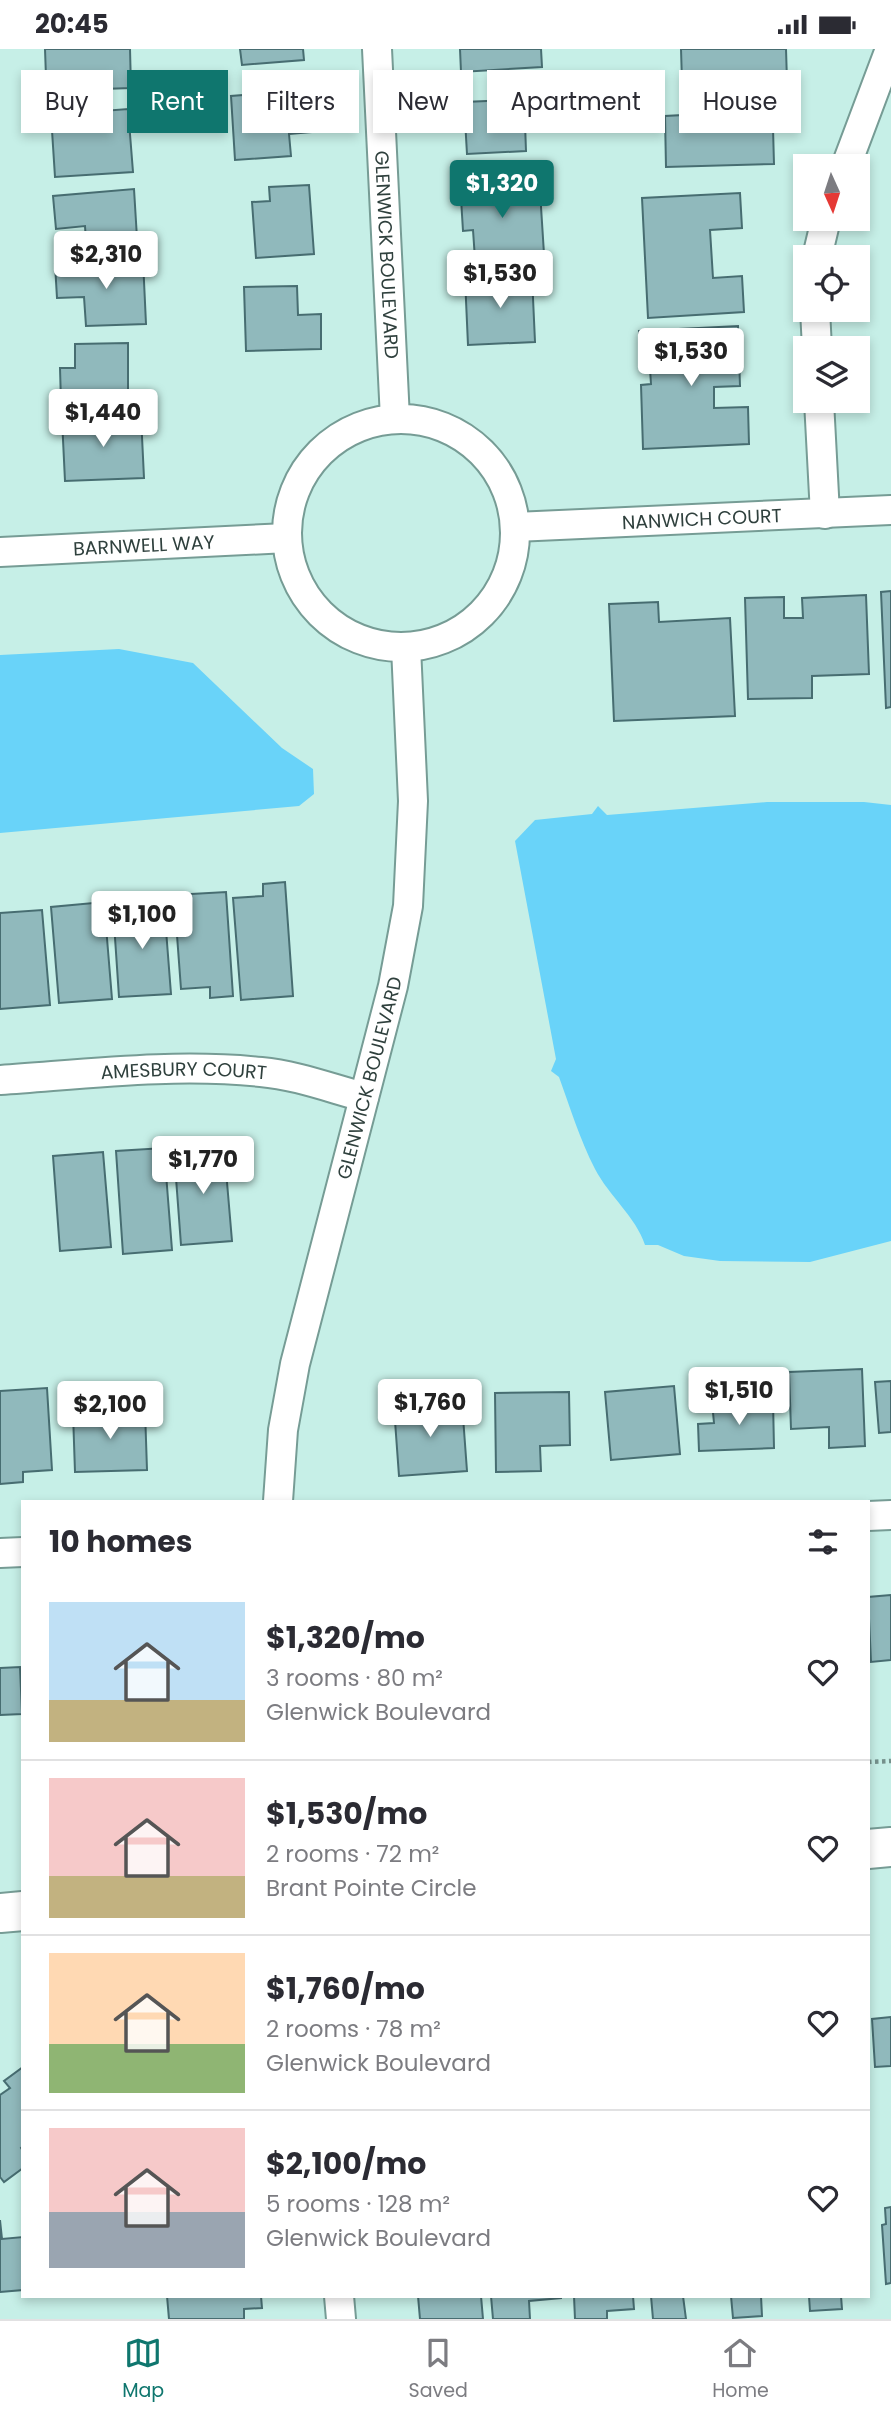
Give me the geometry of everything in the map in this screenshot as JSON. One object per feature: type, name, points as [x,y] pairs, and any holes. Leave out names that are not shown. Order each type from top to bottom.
[{"type":"main road","points":[[870,1849],[891,1847]]},
{"type":"main road","points":[[0,1913],[21,1911]]},
{"type":"street","name":"GLENWICK BOULEVARD","points":[[377,49],[395,419]]},
{"type":"street","points":[[851,154],[890,49]]},
{"type":"street","points":[[820,413],[825,514]]},
{"type":"street","points":[[395,419],[436,424],[472,444],[499,475],[510,501],[515,527],[508,571],[495,598],[485,609],[449,636],[421,645],[406,646],[368,642],[344,632],[324,617],[300,587],[290,563],[286,538],[292,497],[312,461],[331,442],[355,428],[395,419]]},
{"type":"street","name":"NANWICH COURT","points":[[515,527],[891,510]]},
{"type":"street","name":"BARNWELL WAY","points":[[0,552],[286,538]]},
{"type":"street","name":"GLENWICK BOULEVARD","points":[[278,1500],[283,1430],[295,1364],[393,986],[408,906],[413,801],[406,646]]},
{"type":"street","name":"AMESBURY COURT","points":[[0,1080],[191,1067],[263,1072],[364,1097]]},
{"type":"street","points":[[870,1516],[891,1515]]},
{"type":"street","points":[[0,1553],[21,1552]]},
{"type":"street","points":[[339,2298],[341,2319]]},
{"type":"path","points":[[870,1762],[891,1761]]},
{"type":"water","points":[[119,649],[193,663],[282,748],[313,769],[314,794],[299,806],[0,833],[0,655]]},
{"type":"water","points":[[767,802],[864,802],[891,805],[891,1241],[810,1262],[720,1261],[684,1256],[658,1245],[645,1245],[635,1225],[595,1169],[559,1077],[551,1071],[556,1059],[515,841],[535,820],[592,814],[598,806],[607,815]]},
{"type":"building","points":[[45,49],[130,49],[131,70],[127,70],[127,88],[113,89],[113,70],[46,70]]},
{"type":"building","points":[[240,49],[303,49],[304,60],[242,65]]},
{"type":"building","points":[[460,49],[541,49],[542,67],[461,70]]},
{"type":"building","points":[[681,49],[786,49],[787,70],[682,70]]},
{"type":"building","points":[[242,95],[242,133],[300,133],[289,134],[291,156],[235,160],[231,96]]},
{"type":"building","points":[[487,101],[487,133],[525,133],[526,151],[467,154],[466,133],[473,133],[473,102]]},
{"type":"building","points":[[127,109],[127,133],[130,133],[133,172],[55,177],[52,133],[113,133],[113,110]]},
{"type":"building","points":[[679,115],[679,133],[773,133],[774,164],[666,167],[665,116]]},
{"type":"building","points":[[500,180],[501,193],[540,191],[544,254],[475,259],[473,230],[463,231],[460,182]]},
{"type":"building","points":[[309,185],[314,254],[256,258],[252,202],[270,201],[269,187]]},
{"type":"building","points":[[134,189],[137,238],[86,242],[85,226],[56,229],[53,196]]},
{"type":"building","points":[[740,193],[742,228],[710,230],[713,278],[742,276],[744,312],[648,318],[642,198]]},
{"type":"building","points":[[143,260],[146,324],[86,326],[84,297],[57,298],[55,264]]},
{"type":"building","points":[[532,276],[535,342],[468,345],[465,278]]},
{"type":"building","points":[[297,286],[298,315],[321,314],[321,349],[246,351],[244,287]]},
{"type":"building","points":[[738,326],[740,386],[714,387],[714,408],[748,407],[749,444],[643,449],[641,385],[651,384],[649,354],[640,354],[639,331]]},
{"type":"building","points":[[128,343],[128,401],[61,402],[60,368],[75,368],[75,344]]},
{"type":"building","points":[[141,416],[144,478],[65,481],[62,419]]},
{"type":"building","points":[[891,591],[891,707],[886,708],[881,592]]},
{"type":"building","points":[[866,595],[869,674],[812,676],[812,698],[748,699],[745,598],[784,597],[784,618],[803,618],[802,598]]},
{"type":"building","points":[[658,602],[659,622],[730,618],[735,716],[614,721],[609,604]]},
{"type":"building","points":[[285,882],[293,996],[241,1000],[233,898],[263,896],[263,884]]},
{"type":"building","points":[[226,892],[233,996],[210,998],[210,987],[181,989],[174,895]]},
{"type":"building","points":[[104,902],[112,999],[59,1003],[51,907]]},
{"type":"building","points":[[164,904],[171,994],[119,997],[113,908]]},
{"type":"building","points":[[42,910],[50,1005],[0,1009],[0,913]]},
{"type":"building","points":[[224,1147],[232,1241],[181,1245],[174,1151]]},
{"type":"building","points":[[164,1148],[172,1250],[123,1254],[116,1151]]},
{"type":"building","points":[[103,1152],[111,1247],[60,1251],[53,1156]]},
{"type":"building","points":[[862,1369],[865,1446],[829,1448],[829,1427],[791,1429],[789,1372]]},
{"type":"building","points":[[891,1381],[891,1432],[879,1433],[875,1382]]},
{"type":"building","points":[[674,1386],[680,1454],[611,1460],[605,1392]]},
{"type":"building","points":[[47,1388],[52,1470],[23,1472],[23,1482],[0,1484],[0,1391]]},
{"type":"building","points":[[569,1392],[570,1445],[540,1446],[541,1471],[496,1472],[495,1393]]},
{"type":"building","points":[[773,1400],[774,1448],[699,1451],[698,1424],[714,1423],[712,1402]]},
{"type":"building","points":[[462,1403],[467,1471],[399,1476],[394,1407]]},
{"type":"building","points":[[145,1410],[147,1470],[75,1472],[73,1413]]},
{"type":"building","points":[[891,1595],[891,1660],[871,1662],[870,1597]]},
{"type":"building","points":[[20,1667],[21,1714],[0,1715],[0,1668]]},
{"type":"building","points":[[891,2017],[891,2066],[875,2067],[872,2019]]},
{"type":"building","points":[[21,2068],[21,2169],[4,2182],[0,2177],[0,2095],[10,2088],[4,2081]]},
{"type":"building","points":[[891,2207],[891,2283],[886,2284],[882,2225],[886,2224],[885,2208]]},
{"type":"building","points":[[0,2220],[2,2239],[21,2237],[21,2290],[0,2292]]},
{"type":"building","points":[[167,2298],[261,2298],[262,2308],[244,2309],[244,2319],[169,2319]]},
{"type":"building","points":[[418,2298],[481,2298],[483,2319],[420,2319]]},
{"type":"building","points":[[491,2298],[561,2298],[529,2301],[530,2319],[493,2319]]},
{"type":"building","points":[[574,2298],[633,2298],[634,2309],[607,2311],[607,2319],[575,2319]]},
{"type":"building","points":[[651,2298],[683,2298],[686,2319],[653,2319]]},
{"type":"building","points":[[731,2298],[761,2298],[762,2316],[733,2318]]},
{"type":"building","points":[[809,2298],[841,2298],[842,2309],[810,2311]]}]
